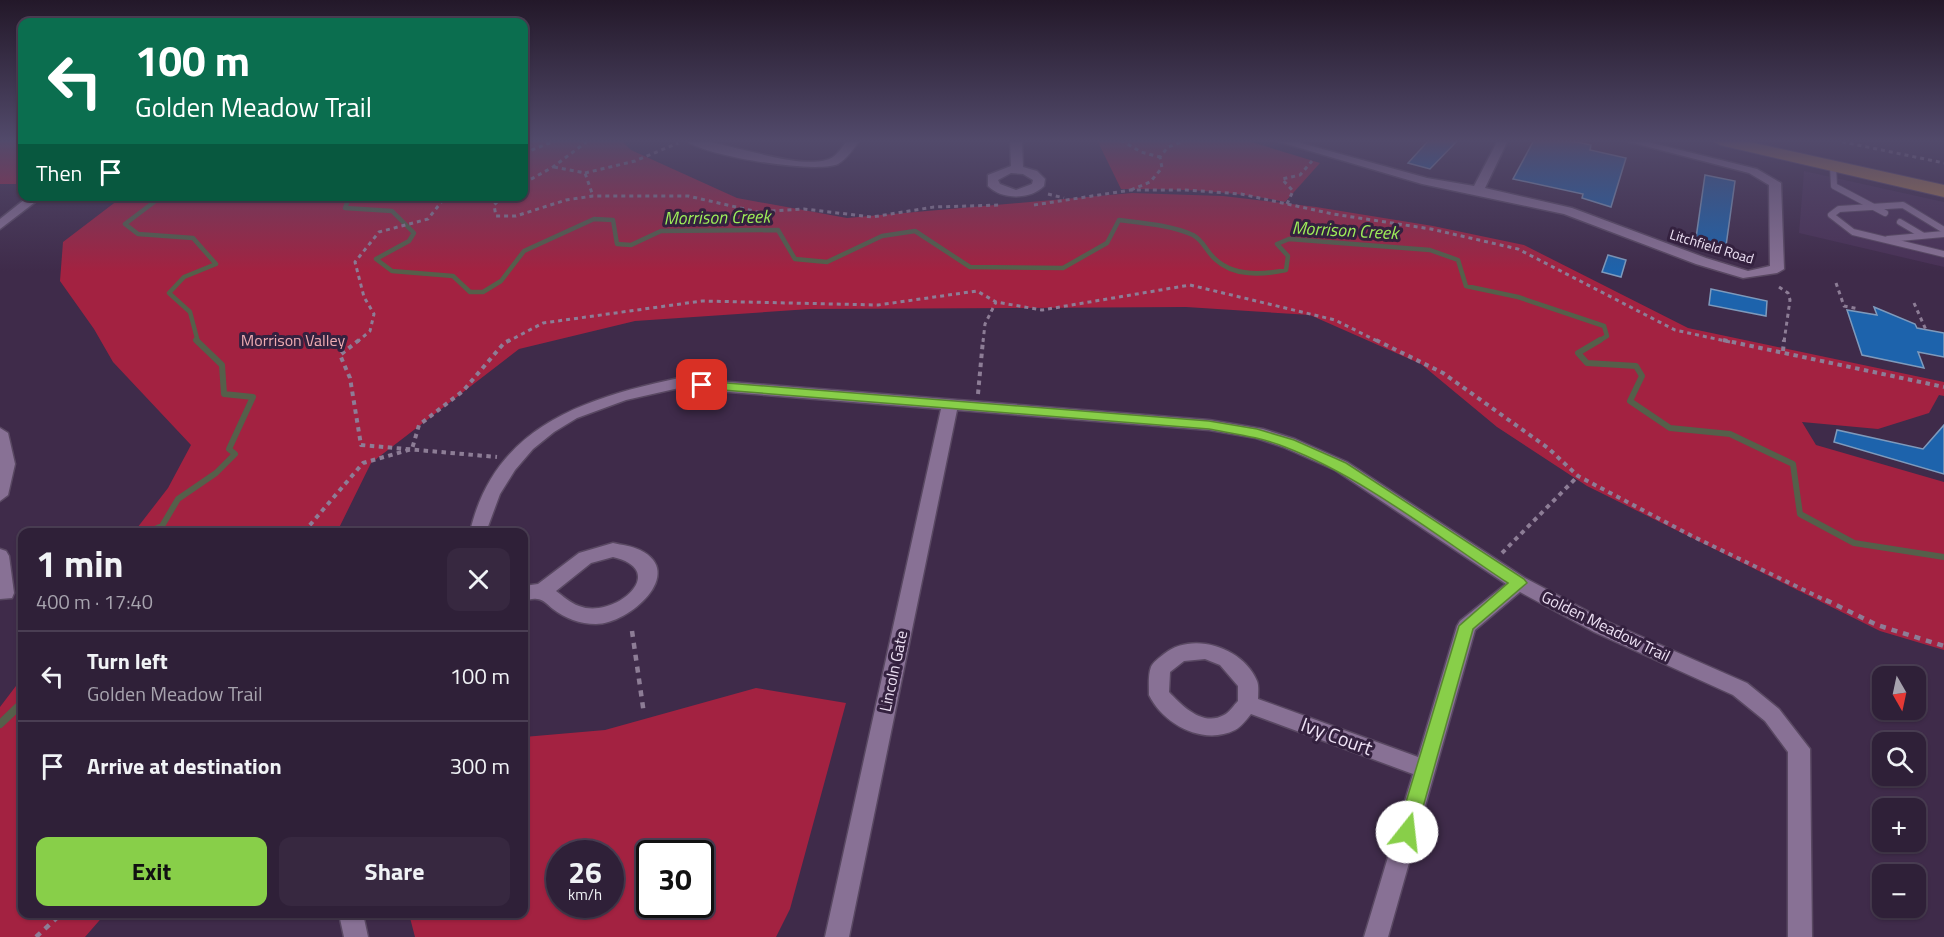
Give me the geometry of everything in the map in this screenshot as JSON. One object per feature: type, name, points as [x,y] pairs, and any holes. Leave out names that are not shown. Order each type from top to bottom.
[{"type":"main road","points":[[1912,184],[1944,191]]},
{"type":"street","name":"Litchfield Road","points":[[1442,184],[1568,211],[1701,261],[1748,275],[1778,269],[1775,184]]},
{"type":"street","points":[[1478,190],[1481,184]]},
{"type":"street","points":[[0,225],[31,201]]},
{"type":"street","name":"Golden Meadow Trail","points":[[479,528],[491,494],[514,459],[553,424],[610,398],[680,383],[1209,425],[1278,440],[1341,466],[1519,583],[1601,627],[1740,689],[1772,715],[1799,749],[1800,937]]},
{"type":"street","name":"Lincoln Gate","points":[[837,937],[950,405]]},
{"type":"street","points":[[0,433],[8,452],[5,485],[0,495]]},
{"type":"street","points":[[620,550],[637,555],[645,563],[649,572],[643,593],[633,604],[604,616],[576,613],[533,592],[585,558],[599,552],[620,550]]},
{"type":"street","points":[[0,556],[5,593]]},
{"type":"street","points":[[1376,937],[1467,626],[1519,583]]},
{"type":"street","points":[[1206,651],[1227,659],[1248,683],[1248,704],[1230,723],[1209,727],[1180,718],[1160,695],[1160,669],[1179,653],[1206,651]]},
{"type":"street","name":"Ivy Court","points":[[1248,704],[1426,769]]},
{"type":"street","points":[[352,918],[356,937]]},
{"type":"lane","points":[[1834,184],[1834,186],[1885,213]]},
{"type":"lane","points":[[1944,232],[1903,205],[1839,209],[1831,215],[1853,232],[1944,254]]},
{"type":"lane","points":[[1900,222],[1922,236]]},
{"type":"lane","points":[[1881,239],[1944,232]]},
{"type":"path","points":[[589,184],[593,196]]},
{"type":"path","points":[[1131,190],[1146,184]]},
{"type":"path","points":[[1286,184],[1293,192],[1287,204]]},
{"type":"path","points":[[1030,205],[1131,190],[1240,194],[1333,214],[1431,229],[1518,249],[1676,330],[1944,387]]},
{"type":"path","points":[[1046,193],[1067,199]]},
{"type":"path","points":[[498,201],[494,205],[496,216],[516,216],[566,200],[593,196],[687,196],[736,209],[758,212],[804,209],[872,217],[934,207],[1002,205]]},
{"type":"path","points":[[442,201],[428,219],[379,232],[355,262],[364,297],[374,314],[370,331],[340,355],[350,378],[361,445],[514,459]]},
{"type":"path","points":[[1836,283],[1844,306],[1859,309]]},
{"type":"path","points":[[412,450],[419,425],[463,391],[504,344],[543,323],[702,301],[878,305],[977,291],[996,302],[1042,310],[1190,285],[1335,320],[1443,373],[1548,448],[1578,476],[1692,536],[1877,625],[1944,646]]},
{"type":"path","points":[[1779,287],[1788,293],[1790,300],[1783,351]]},
{"type":"path","points":[[976,406],[985,324],[996,302]]},
{"type":"path","points":[[1914,303],[1926,330]]},
{"type":"path","points":[[307,528],[363,464],[412,450]]},
{"type":"path","points":[[1491,564],[1578,476]]},
{"type":"path","points":[[632,631],[644,714]]},
{"type":"path","points":[[36,937],[57,918]]},
{"type":"shaded area","points":[[1803,184],[1861,184],[1944,202],[1944,267],[1799,233]]},
{"type":"green space","name":"Morrison Valley","points":[[528,184],[705,184],[737,198],[847,218],[1132,193],[1223,196],[1316,207],[1433,226],[1524,245],[1688,328],[1944,382],[1944,396],[1939,395],[1929,413],[1878,429],[1802,422],[1816,445],[1944,482],[1944,650],[1880,631],[1587,486],[1497,427],[1421,364],[1310,315],[1186,307],[810,309],[635,321],[519,349],[371,463],[339,528],[137,528],[168,488],[191,445],[113,362],[94,329],[60,281],[63,242],[117,201],[528,201]]},
{"type":"green space","points":[[1118,184],[1301,184],[1285,202],[1224,193],[1121,189]]},
{"type":"green space","points":[[18,683],[18,918],[102,918],[85,937],[0,937],[0,707]]},
{"type":"green space","points":[[756,688],[846,703],[790,909],[776,937],[415,937],[410,918],[528,918],[528,737],[605,730]]},
{"type":"building","points":[[1535,184],[1618,184],[1611,207],[1582,198],[1583,194]]},
{"type":"building","points":[[1704,184],[1735,184],[1725,253],[1695,245]]},
{"type":"building","points":[[1608,255],[1626,260],[1621,277],[1602,272]]},
{"type":"building","points":[[1711,289],[1767,301],[1766,316],[1709,305]]},
{"type":"building","points":[[1874,307],[1915,324],[1917,328],[1944,333],[1944,357],[1918,352],[1924,368],[1862,355],[1847,310],[1877,315]]},
{"type":"building","points":[[1944,425],[1944,474],[1834,442],[1837,430],[1923,449]]},
{"type":"waterway","points":[[155,201],[125,224],[138,234],[193,238],[216,264],[184,277],[169,293],[190,312],[198,342]]},
{"type":"waterway","name":"Morrison Creek","points":[[348,201],[345,208],[392,211],[414,233],[409,241],[376,259],[392,271],[453,276],[470,292],[483,292],[501,281],[524,251],[594,219],[613,220],[617,244],[631,245],[661,231],[778,230],[795,259],[827,262],[882,236],[915,231],[970,267],[1063,268],[1107,243],[1119,220],[1147,223],[1193,235],[1223,265],[1239,272],[1249,273],[1286,270],[1288,256],[1277,244],[1289,239],[1430,250],[1458,260],[1466,286],[1518,297],[1604,326],[1607,336],[1597,342]]},
{"type":"waterway","name":"Morrison Creek","points":[[1600,340],[1578,353],[1587,363],[1636,366],[1642,376],[1630,401],[1670,428],[1730,434],[1793,464],[1800,514],[1854,543],[1944,557]]},
{"type":"waterway","points":[[157,528],[162,526],[178,499],[216,473],[235,454],[229,449],[253,397],[224,394],[222,365],[198,342]]},
{"type":"waterway","points":[[0,724],[18,707]]},
{"type":"route","points":[[702,385],[1209,425],[1257,433],[1289,443],[1341,466],[1519,583],[1467,626],[1407,832]]}]
